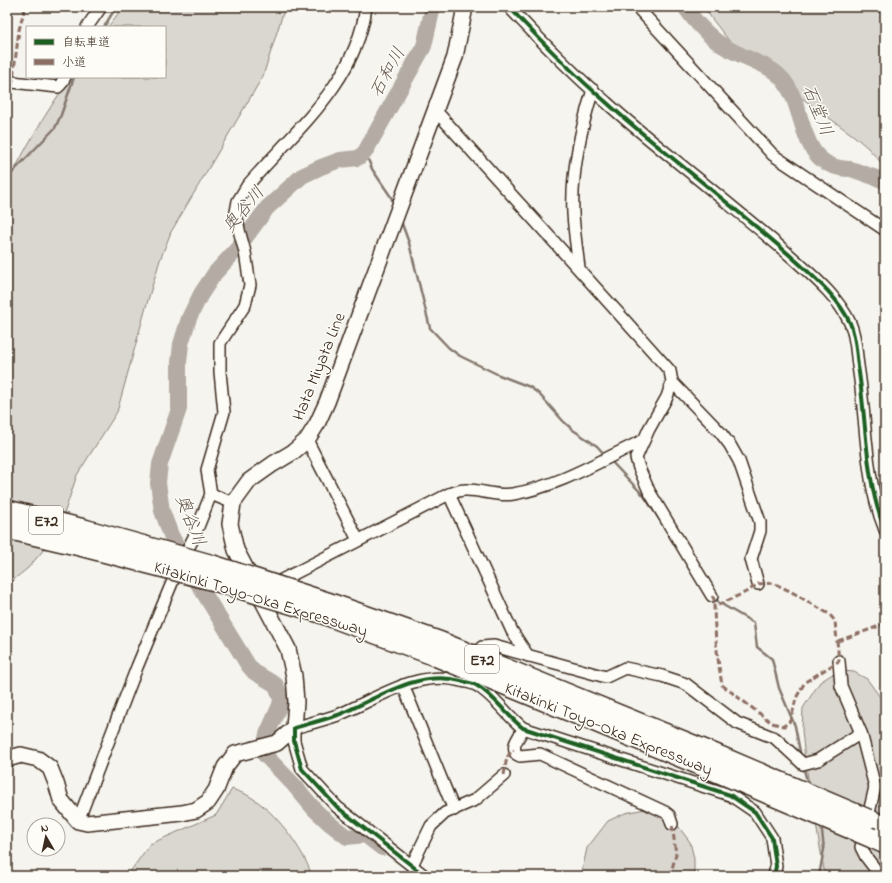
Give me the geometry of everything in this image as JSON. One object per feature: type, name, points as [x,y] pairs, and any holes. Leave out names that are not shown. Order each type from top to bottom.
[{"type":"highway","name":"Kitakinki Toyo-Oka Expressway","points":[[7,510],[211,580],[320,613],[430,654],[627,735],[878,832]]},
{"type":"highway","name":"Kitakinki Toyo-Oka Expressway","points":[[7,529],[82,537]]},
{"type":"main road","name":"Hata Miyata Line","points":[[294,728],[296,702],[294,676],[288,649],[236,550],[230,524],[233,503],[249,481],[293,452],[307,440],[317,424],[327,402],[456,57],[465,7]]},
{"type":"main road","points":[[7,759],[21,755],[38,759],[50,768],[61,800],[78,821],[87,824],[196,810],[208,802],[216,790],[225,768],[235,754],[278,743],[294,728]]},
{"type":"street","points":[[88,26],[102,7]]},
{"type":"street","points":[[78,821],[137,667],[178,566],[194,537],[210,494],[207,470],[224,412],[220,372],[220,343],[245,305],[250,286],[245,252],[238,230],[236,212],[238,201],[247,186],[332,91],[347,67],[365,18],[366,7]]},
{"type":"street","points":[[509,7],[539,39],[606,102],[774,242],[815,278],[840,304],[850,323],[855,339],[870,472],[875,502],[885,530]]},
{"type":"street","points":[[636,7],[773,155],[885,230]]},
{"type":"street","points":[[12,82],[58,87],[64,78]]},
{"type":"street","points":[[579,268],[573,213],[573,183],[584,118],[593,90]]},
{"type":"street","points":[[436,111],[579,268],[670,371],[672,382],[667,398],[636,458],[649,490],[712,596]]},
{"type":"street","points":[[672,382],[720,432],[739,461],[760,522],[760,531],[751,559],[758,584]]},
{"type":"street","points":[[307,440],[358,540]]},
{"type":"street","points":[[258,593],[449,494],[464,490],[511,495],[533,490],[578,473],[644,440]]},
{"type":"street","points":[[210,494],[233,503]]},
{"type":"street","points":[[449,494],[512,631],[528,656]]},
{"type":"street","points":[[450,678],[482,647],[494,646],[507,648],[528,656],[606,677],[625,668],[662,676],[686,684],[736,723],[776,738],[804,764],[818,760],[861,733]]},
{"type":"street","points":[[839,661],[841,686],[861,733],[875,787],[861,847],[866,857],[876,870],[876,876]]},
{"type":"street","points":[[425,876],[337,807],[302,769],[294,741],[294,728],[337,715],[403,685],[430,678],[450,678],[474,684],[492,696],[515,722],[523,728],[730,795],[755,812],[772,838],[776,866],[774,876]]},
{"type":"street","points":[[403,685],[454,810]]},
{"type":"street","points":[[523,728],[521,735],[514,744],[516,754],[520,756],[540,754],[665,812],[669,815],[672,824]]},
{"type":"street","points":[[412,865],[431,826],[445,813],[475,800],[504,775]]},
{"type":"shaded area","points":[[123,7],[285,7],[263,76],[171,232],[160,260],[148,300],[117,412],[77,475],[64,514],[52,536],[41,553],[28,568],[7,585],[7,185],[37,130],[70,78],[166,78],[166,26],[109,26]]},
{"type":"shaded area","points":[[704,7],[885,7],[885,167],[868,148],[854,136],[737,51]]},
{"type":"shaded area","points":[[843,671],[854,672],[867,679],[885,704],[885,876],[825,876],[805,761],[802,730],[803,708],[820,682],[831,675]]},
{"type":"shaded area","points":[[232,789],[247,795],[269,811],[295,842],[308,865],[312,876],[127,876],[150,844],[216,815]]},
{"type":"shaded area","points":[[645,809],[659,812],[672,818],[690,842],[694,858],[694,876],[581,876],[587,848],[608,821],[625,813]]},
{"type":"waterway","points":[[105,26],[116,7]]},
{"type":"waterway","name":"奥谷川","points":[[382,848],[365,835],[347,837],[329,823],[315,810],[294,785],[263,753],[267,734],[280,705],[281,699],[276,685],[254,672],[248,665],[194,577],[171,535],[162,511],[158,483],[160,464],[179,409],[179,362],[181,344],[189,318],[201,294],[215,273],[237,249],[267,208],[302,176],[340,160],[358,158],[365,152],[424,46],[433,7]]},
{"type":"waterway","name":"石堂川","points":[[685,7],[699,25],[716,41],[765,66],[780,76],[792,94],[812,149],[821,159],[834,166],[851,169],[885,182]]},
{"type":"waterway","points":[[7,178],[55,128],[74,78]]},
{"type":"waterway","points":[[365,152],[372,169],[391,197],[394,205]]},
{"type":"waterway","points":[[401,221],[409,243],[430,328],[449,348],[460,356],[499,375],[530,387],[539,394],[564,422],[597,446],[605,455]]},
{"type":"waterway","points":[[610,460],[644,496],[669,534]]},
{"type":"waterway","points":[[716,597],[718,602],[754,623],[757,647],[772,659],[779,688],[795,726],[801,757]]},
{"type":"waterway","points":[[803,766],[808,785]]},
{"type":"waterway","points":[[819,876],[824,849],[821,823]]},
{"type":"marked path","points":[[7,111],[10,102],[19,30],[25,7]]},
{"type":"marked path","points":[[712,596],[714,599],[714,610],[716,642],[722,685],[772,723],[784,726],[791,720],[796,698],[805,682],[839,661],[835,621],[829,614],[790,591],[773,583],[758,584],[748,591],[714,607]]},
{"type":"marked path","points":[[838,641],[885,624]]},
{"type":"marked path","points":[[504,775],[507,757],[514,750]]},
{"type":"marked path","points":[[670,876],[676,854],[672,824]]},
{"type":"cycle path","points":[[509,7],[556,56],[593,91],[783,250],[833,296],[850,323],[855,338],[873,490],[885,530]]},
{"type":"cycle path","points":[[425,876],[337,807],[302,769],[294,741],[294,728],[338,715],[382,694],[413,682],[445,678],[473,684],[483,689],[523,728],[730,795],[755,812],[772,838],[776,866],[774,876]]},
{"type":"water label","name":"石和川","points":[[387,72]]}]
